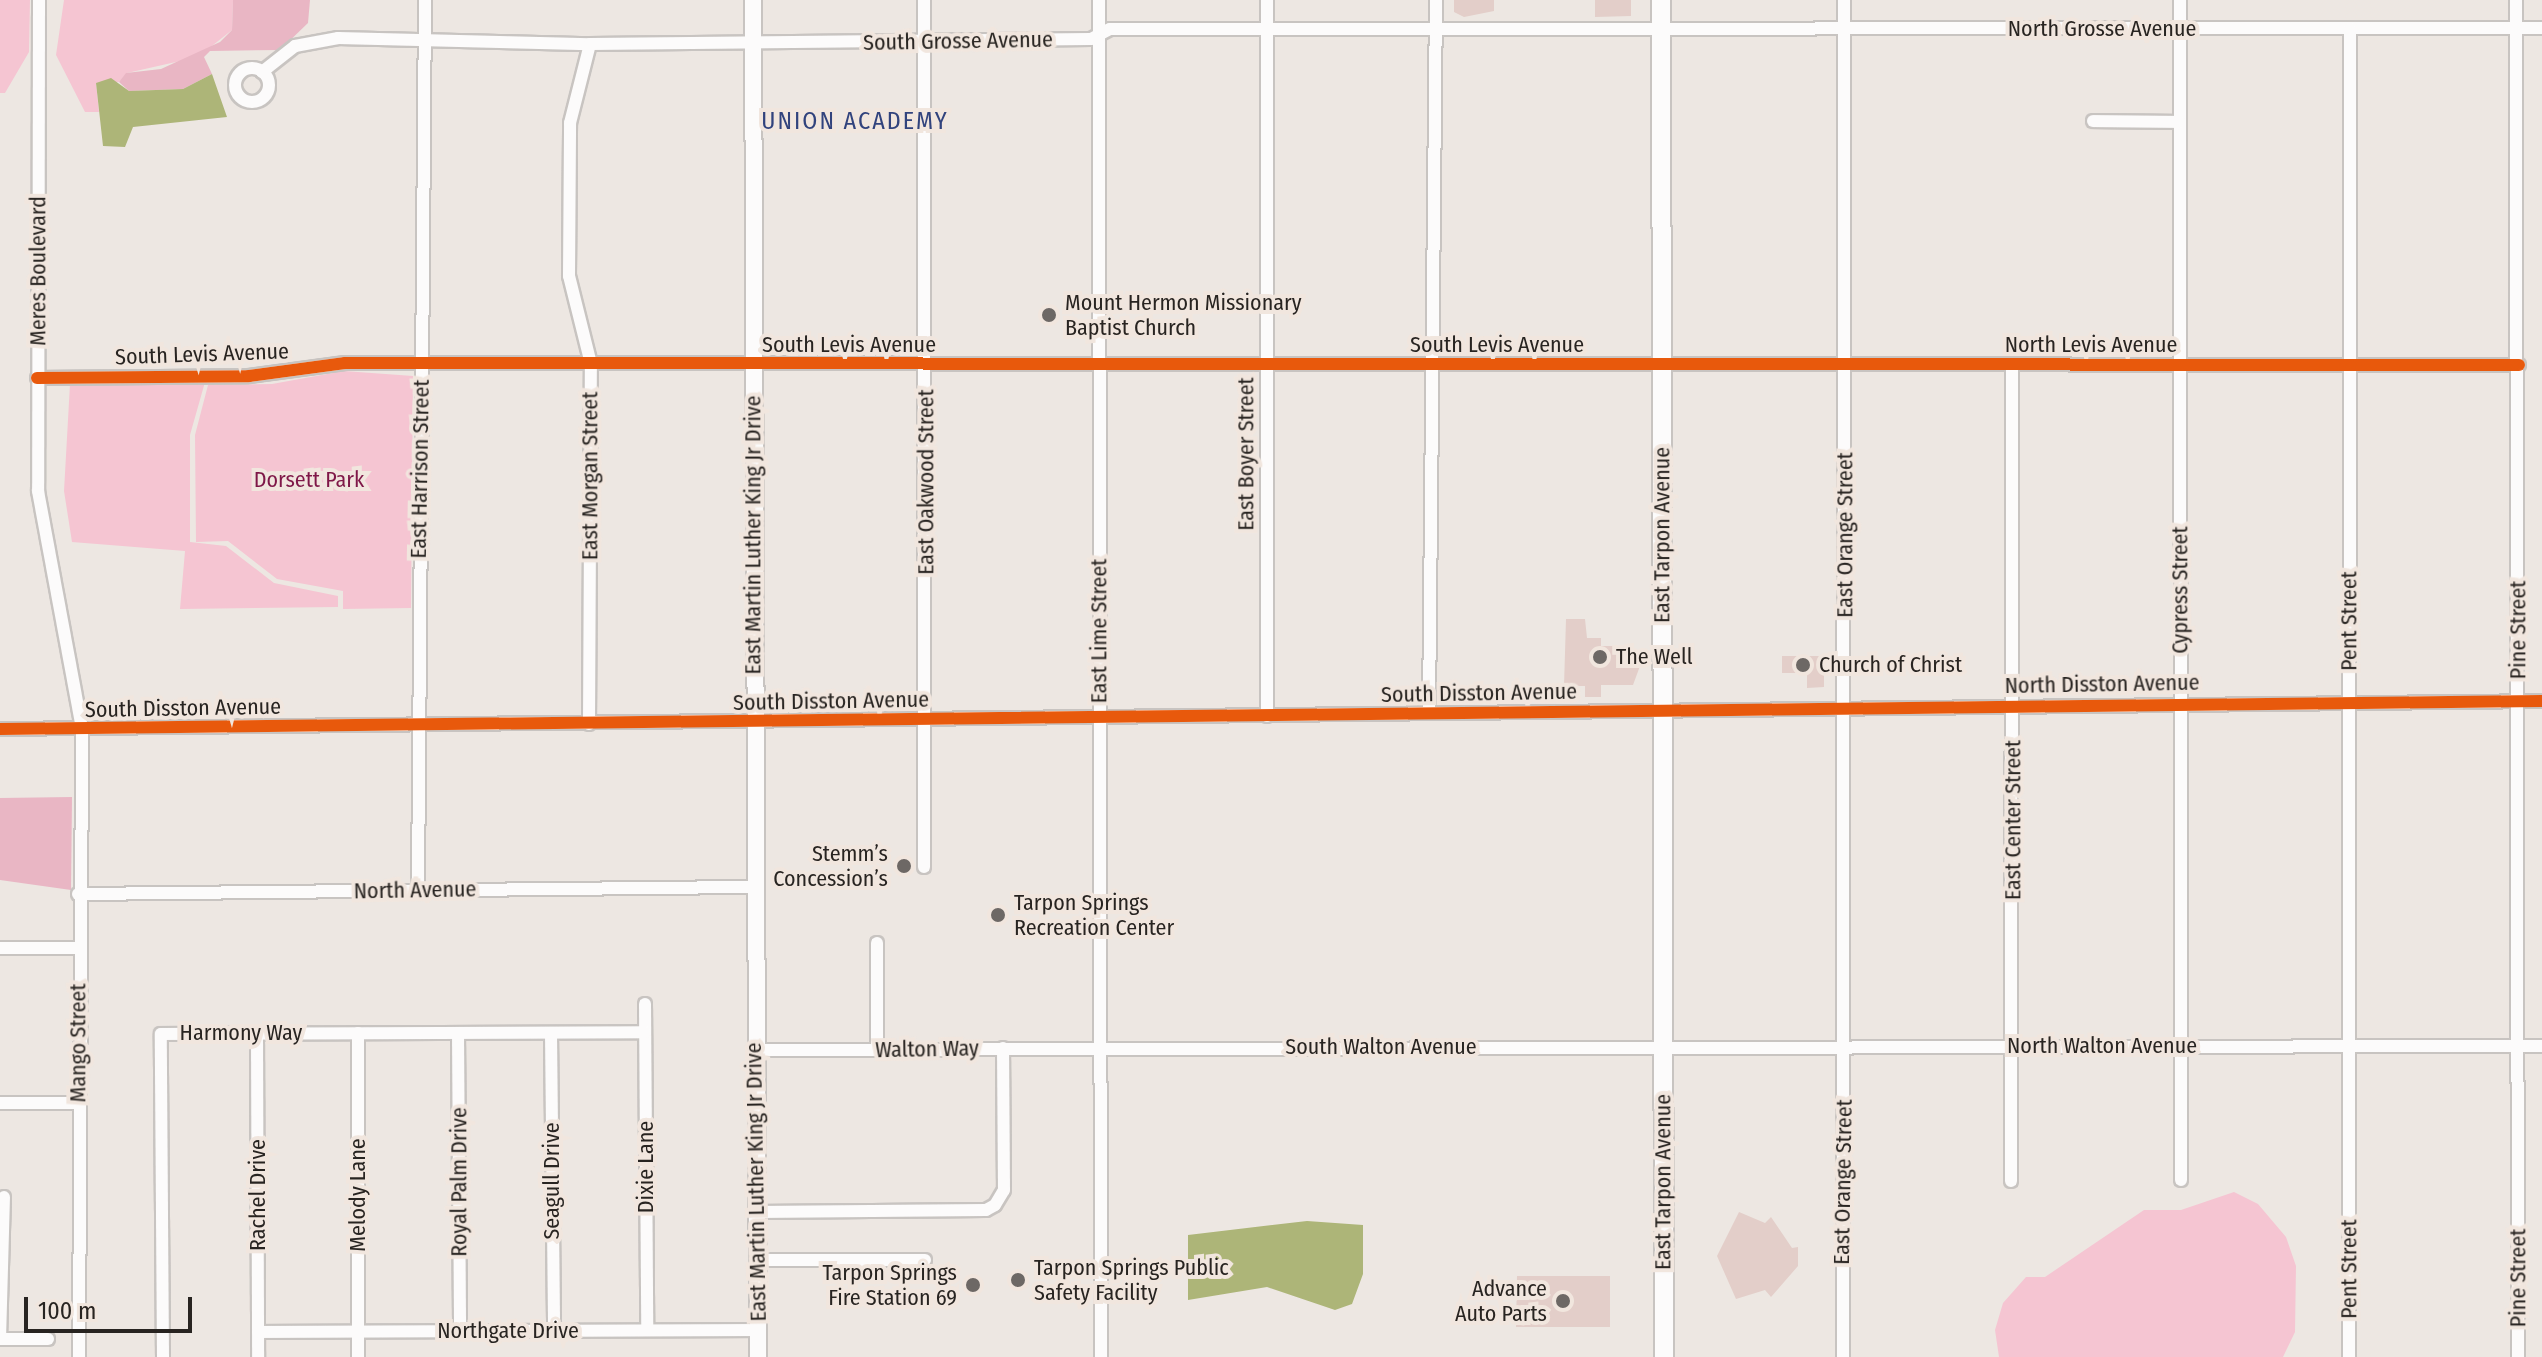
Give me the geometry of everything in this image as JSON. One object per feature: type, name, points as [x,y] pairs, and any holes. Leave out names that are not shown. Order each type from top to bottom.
[{"type":"main road","name":"East Tarpon Avenue","points":[[1661,0],[1664,1357]]},
{"type":"street","name":"Meres Boulevard","points":[[39,0],[38,491],[82,729]]},
{"type":"street","name":"East Harrison Street","points":[[418,891],[425,0]]},
{"type":"street","name":"East Martin Luther King Jr Drive","points":[[753,0],[751,887],[758,1357]]},
{"type":"street","name":"East Oakwood Street","points":[[924,0],[924,867]]},
{"type":"street","name":"East Lime Street","points":[[1099,0],[1101,1357]]},
{"type":"street","name":"East Boyer Street","points":[[1267,0],[1267,716]]},
{"type":"street","points":[[1429,713],[1435,365],[1436,0]]},
{"type":"street","name":"East Orange Street","points":[[1843,1357],[1844,0]]},
{"type":"street","name":"Cypress Street","points":[[2180,0],[2181,1180]]},
{"type":"street","name":"Pine Street","points":[[2516,0],[2519,365],[2518,1357]]},
{"type":"street","name":"North Grosse Avenue","points":[[1661,29],[2542,28]]},
{"type":"street","name":"South Grosse Avenue","points":[[262,72],[311,40],[753,43],[1099,35],[1110,29],[1661,29]]},
{"type":"street","name":"Pent Street","points":[[2349,1357],[2350,29]]},
{"type":"street","name":"East Morgan Street","points":[[589,724],[591,364],[569,286],[570,123],[590,44]]},
{"type":"street","points":[[2093,121],[2179,122]]},
{"type":"street","name":"South Levis Avenue","points":[[37,378],[249,376],[345,363],[1663,364]]},
{"type":"street","name":"North Levis Avenue","points":[[1663,364],[2519,365]]},
{"type":"street","name":"East Center Street","points":[[2011,1181],[2012,364]]},
{"type":"street","name":"North Disston Avenue","points":[[1662,711],[2542,701]]},
{"type":"street","name":"South Disston Avenue","points":[[0,729],[1662,711]]},
{"type":"street","name":"Mango Street","points":[[79,1357],[78,894],[82,729]]},
{"type":"street","name":"North Avenue","points":[[78,894],[751,887]]},
{"type":"street","points":[[877,943],[877,1049]]},
{"type":"street","points":[[0,948],[78,948]]},
{"type":"street","name":"Dixie Lane","points":[[645,1004],[647,1330]]},
{"type":"street","name":"Harmony Way","points":[[163,1357],[161,1034],[645,1032]]},
{"type":"street","name":"Melody Lane","points":[[358,1033],[358,1357]]},
{"type":"street","name":"Royal Palm Drive","points":[[458,1033],[460,1331]]},
{"type":"street","name":"Seagull Drive","points":[[551,1033],[554,1330]]},
{"type":"street","name":"Rachel Drive","points":[[257,1034],[258,1357]]},
{"type":"street","name":"South Walton Avenue","points":[[1100,1046],[1662,1046]]},
{"type":"street","name":"Walton Way","points":[[754,1050],[1100,1046]]},
{"type":"street","name":"North Walton Avenue","points":[[1662,1046],[2542,1046]]},
{"type":"street","points":[[757,1212],[995,1205],[1004,1190],[1003,1048]]},
{"type":"street","points":[[0,1103],[78,1103]]},
{"type":"street","points":[[4,1197],[0,1339],[48,1339]]},
{"type":"street","points":[[757,1260],[925,1260]]},
{"type":"street","name":"Northgate Drive","points":[[258,1332],[758,1330]]},
{"type":"green space","points":[[0,0],[30,0],[29,52],[5,93],[0,93]]},
{"type":"green space","points":[[64,0],[233,0],[232,30],[198,57],[127,73],[119,82],[96,83],[99,112],[85,112],[56,55]]},
{"type":"green space","name":"Dorsett Park","points":[[344,371],[413,376],[411,608],[343,609],[343,591],[277,579],[228,541],[196,542],[195,435],[208,385],[272,384]]},
{"type":"green space","points":[[205,382],[190,435],[190,542],[226,546],[274,583],[338,596],[338,607],[180,609],[185,551],[72,542],[64,491],[70,384]]},
{"type":"green space","points":[[2234,1192],[2258,1204],[2286,1237],[2296,1266],[2295,1332],[2283,1357],[1999,1357],[1995,1330],[2003,1303],[2026,1277],[2045,1277],[2144,1210],[2181,1210]]},
{"type":"shaded area","points":[[233,0],[310,0],[308,23],[280,50],[210,51],[204,57],[212,74],[183,89],[129,91],[119,82],[126,73],[161,69],[220,42],[232,30]]},
{"type":"shaded area","points":[[212,74],[227,117],[133,127],[125,147],[103,146],[96,83],[111,78],[129,91],[183,89]]},
{"type":"shaded area","points":[[72,797],[71,890],[0,880],[0,798]]},
{"type":"shaded area","points":[[1307,1221],[1363,1225],[1363,1274],[1352,1304],[1335,1310],[1267,1287],[1188,1300],[1188,1235]]},
{"type":"building","points":[[1454,0],[1494,0],[1494,11],[1464,17],[1454,12]]},
{"type":"building","points":[[1595,0],[1631,0],[1631,16],[1595,17]]},
{"type":"building","name":"The Well","points":[[1566,619],[1585,619],[1587,638],[1601,638],[1601,646],[1633,646],[1640,666],[1633,685],[1601,685],[1601,697],[1585,697],[1585,686],[1564,686]]},
{"type":"building","name":"Church of Christ","points":[[1782,656],[1824,656],[1824,687],[1807,688],[1807,673],[1782,673]]},
{"type":"building","points":[[1739,1212],[1765,1223],[1771,1217],[1792,1248],[1798,1247],[1798,1266],[1771,1297],[1765,1290],[1736,1299],[1717,1256]]},
{"type":"building","name":"Advance Auto Parts","points":[[1517,1276],[1610,1276],[1610,1327],[1516,1327]]},
{"type":"cycle path","points":[[37,378],[249,376],[345,363],[2519,365]]},
{"type":"cycle path","points":[[0,729],[2542,701]]},
{"type":"place","name":"Mount Hermon Missionary Baptist Church","points":[[1049,315]]},
{"type":"place","name":"The Well","points":[[1600,657]]},
{"type":"place","name":"Church of Christ","points":[[1803,665]]},
{"type":"place","name":"Stemm’s Concession’s","points":[[904,866]]},
{"type":"place","name":"Tarpon Springs Recreation Center","points":[[998,915]]},
{"type":"place","name":"Tarpon Springs Public Safety Facility","points":[[1018,1280]]},
{"type":"place","name":"Tarpon Springs Fire Station 69","points":[[973,1285]]},
{"type":"place","name":"Advance Auto Parts","points":[[1563,1301]]},
{"type":"district","name":"UNION ACADEMY","points":[[855,122]]}]
